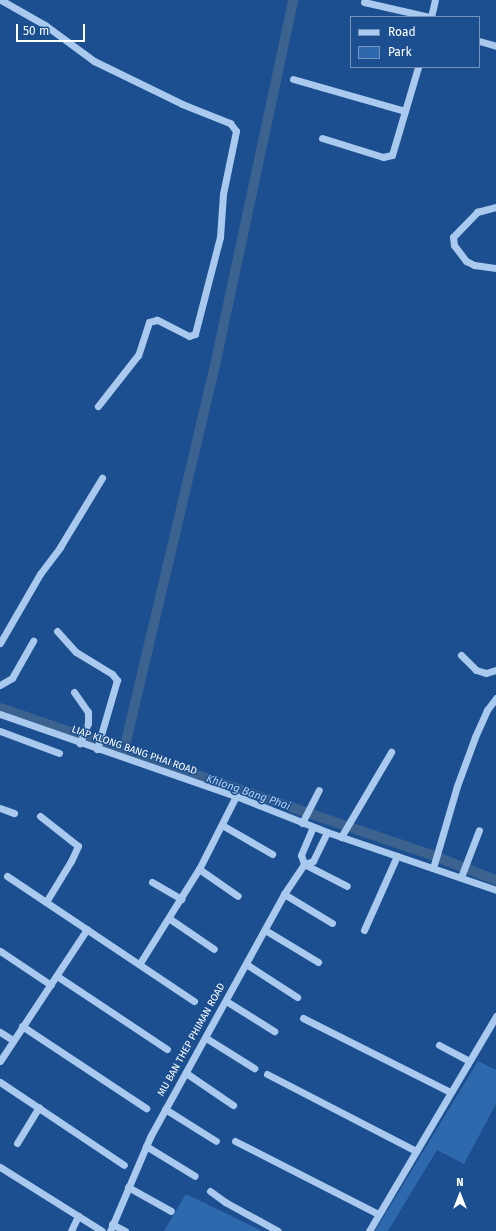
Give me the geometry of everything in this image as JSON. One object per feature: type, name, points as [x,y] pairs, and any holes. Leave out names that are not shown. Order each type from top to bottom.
[{"type":"street","points":[[1,0],[45,25],[94,61],[182,104],[230,123],[236,130],[222,194],[220,237],[195,334],[189,336],[157,320],[149,322],[138,355],[98,406]]},
{"type":"street","points":[[430,16],[435,0]]},
{"type":"street","points":[[364,2],[426,16]]},
{"type":"street","points":[[480,41],[496,46]]},
{"type":"street","points":[[322,138],[390,157],[392,155],[418,68]]},
{"type":"street","points":[[293,80],[405,111]]},
{"type":"street","points":[[496,207],[477,212],[453,237],[454,245],[466,261],[474,265],[496,268]]},
{"type":"street","points":[[0,643],[40,574],[60,546],[102,478]]},
{"type":"street","points":[[57,631],[76,652],[115,677],[115,690],[98,746]]},
{"type":"street","points":[[0,685],[12,678],[33,641]]},
{"type":"street","points":[[461,655],[476,670],[486,673],[496,670]]},
{"type":"street","points":[[74,692],[85,706],[88,723],[81,740]]},
{"type":"street","points":[[435,865],[457,786],[475,737],[487,710],[496,698]]},
{"type":"street","name":"LIAP KLONG BANG PHAI ROAD","points":[[0,714],[98,746],[303,820],[313,827],[327,832],[342,835],[397,856],[435,865],[496,890]]},
{"type":"street","points":[[0,731],[59,753]]},
{"type":"street","points":[[342,835],[349,820],[391,752]]},
{"type":"street","points":[[303,820],[319,790]]},
{"type":"street","points":[[140,963],[182,900],[236,796]]},
{"type":"street","points":[[0,808],[14,813]]},
{"type":"street","points":[[40,816],[78,846],[71,861],[46,902]]},
{"type":"street","points":[[222,825],[272,854]]},
{"type":"street","name":"MU BAN THEP PHIMAN ROAD","points":[[304,864],[301,856],[313,827]]},
{"type":"street","points":[[461,875],[479,830]]},
{"type":"street","name":"MU BAN THEP PHIMAN ROAD","points":[[111,1228],[146,1146],[165,1109],[206,1038],[284,894],[304,864],[313,861],[327,832]]},
{"type":"street","points":[[364,930],[397,856]]},
{"type":"street","points":[[304,864],[347,886]]},
{"type":"street","points":[[199,869],[238,896]]},
{"type":"street","points":[[7,876],[140,963],[194,1001]]},
{"type":"street","points":[[152,882],[182,900]]},
{"type":"street","points":[[284,894],[332,923]]},
{"type":"street","points":[[170,919],[214,949]]},
{"type":"street","points":[[0,1061],[87,929]]},
{"type":"street","points":[[265,930],[318,962]]},
{"type":"street","points":[[0,951],[51,985]]},
{"type":"street","points":[[246,964],[297,997]]},
{"type":"street","points":[[57,976],[167,1049]]},
{"type":"street","points":[[226,1001],[274,1031]]},
{"type":"street","points":[[369,1231],[496,1016]]},
{"type":"street","points":[[303,1018],[450,1092]]},
{"type":"street","points":[[22,1026],[146,1108]]},
{"type":"street","points":[[0,1032],[13,1040]]},
{"type":"street","points":[[206,1038],[254,1068]]},
{"type":"street","points":[[439,1045],[469,1061]]},
{"type":"street","points":[[186,1073],[233,1104]]},
{"type":"street","points":[[267,1074],[416,1151]]},
{"type":"street","points":[[0,1082],[124,1165]]},
{"type":"street","points":[[17,1143],[39,1108]]},
{"type":"street","points":[[165,1109],[216,1141]]},
{"type":"street","points":[[234,1140],[378,1214]]},
{"type":"street","points":[[146,1146],[195,1176]]},
{"type":"street","points":[[0,1167],[102,1231]]},
{"type":"street","points":[[128,1187],[171,1211]]},
{"type":"street","points":[[210,1191],[225,1202],[278,1231]]},
{"type":"street","points":[[71,1231],[78,1216]]},
{"type":"street","points":[[111,1228],[125,1231]]},
{"type":"green space","points":[[478,1061],[496,1070],[496,1104],[464,1164],[437,1150],[388,1231],[375,1231]]},
{"type":"green space","points":[[186,1194],[262,1231],[164,1231]]},
{"type":"waterway","points":[[124,750],[214,370],[293,0]]},
{"type":"waterway","name":"Khlong Bang Phai","points":[[0,708],[434,856],[496,880]]}]
